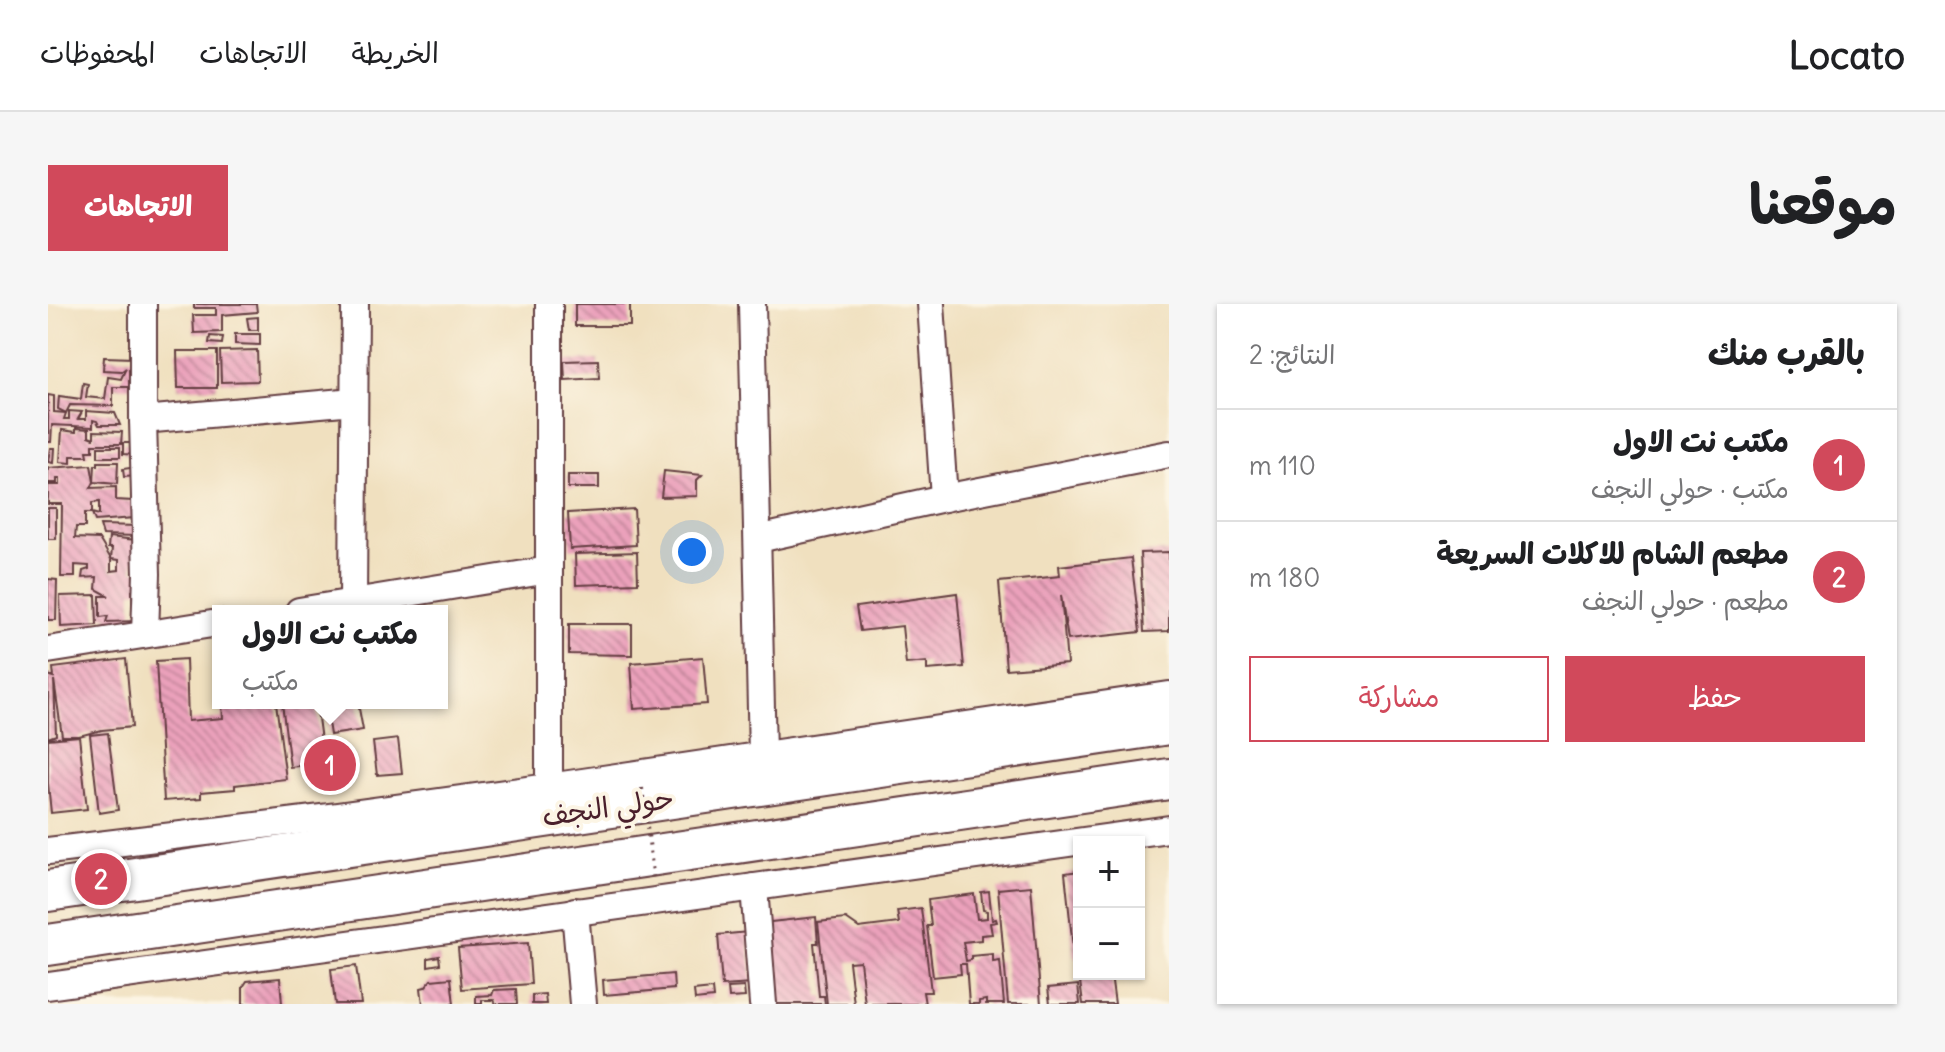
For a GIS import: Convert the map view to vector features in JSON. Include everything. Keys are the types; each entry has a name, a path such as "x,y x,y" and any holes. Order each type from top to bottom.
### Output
{"main road":[{"name":"حولي النجف","path":"48,891 220,867 342,831 905,748 1169,724"},
{"name":"حولي النجف","path":"48,945 1169,779"},
{"path":"220,867 209,883 208,894 209,904 221,920"},
{"path":"112,882 125,901 127,923 122,934"}],"street":[{"path":"143,304 145,634"},
{"path":"353,603 355,304"},
{"path":"549,304 549,801 762,755 905,748 1169,695"},
{"path":"752,304 762,755"},
{"path":"931,304 944,498"},
{"path":"143,420 354,401"},
{"path":"758,539 944,498 1169,454"},
{"path":"340,605 549,570"},
{"path":"48,650 212,624"},
{"path":"48,986 1169,829"},
{"path":"48,851 342,831"},
{"path":"754,887 763,1004"},
{"path":"575,911 583,1004"}],"path":[{"path":"642,788 654,881"}],"building":[{"path":"194,304 256,304 257,312 222,315 222,332 194,333 193,315 216,315 216,308 194,308"},
{"path":"575,304 630,304 630,326 575,326"},
{"path":"258,317 258,330 249,330 247,318"},
{"path":"235,334 260,334 260,345 235,344"},
{"path":"210,336 223,337 222,344 209,343"},
{"path":"257,350 258,381 221,382 220,351"},
{"path":"177,351 217,351 217,388 178,388"},
{"path":"104,357 133,358 132,387 113,387 113,406 70,405 66,413 58,409 59,396 81,399 83,383 88,384 86,397 105,399 108,377 121,379 126,368 122,371 103,370"},
{"path":"598,360 599,378 565,380 564,361"},
{"path":"48,395 54,396 54,412 66,413 64,419 69,419 69,411 82,412 78,419 86,419 86,411 115,413 120,425 99,425 93,420 93,427 52,425 51,442 48,442"},
{"path":"76,428 89,429 89,436 94,438 94,431 122,432 121,444 93,444 93,451 87,451 88,456 71,456 71,463 60,462 62,430 76,432"},
{"path":"123,443 138,443 138,455 123,454"},
{"path":"98,447 120,447 120,457 98,457"},
{"path":"50,448 54,448 53,463 48,462"},
{"path":"98,462 118,462 117,484 94,482"},
{"path":"91,465 94,482 91,488 116,487 116,500 133,501 134,518 95,521 92,513 85,513 85,527 76,527 75,538 99,539 111,559 109,537 136,540 133,571 140,570 141,590 132,591 132,616 137,612 138,621 106,622 108,616 100,617 100,596 109,596 96,589 97,577 82,578 83,571 89,566 75,565 75,577 61,577 62,504 48,504 48,485 60,485 60,479 57,483 48,483 48,468","holes":["99,502 99,515 92,513 92,503","111,559 119,560 119,570 111,571"]},
{"path":"137,467 138,476 124,477 123,469"},
{"path":"664,471 702,475 697,480 697,496 661,497"},
{"path":"568,475 599,475 599,488 568,488"},
{"path":"48,508 56,508 56,539 48,539"},
{"path":"634,509 636,545 570,549 568,513"},
{"path":"100,525 137,526 137,536 103,535"},
{"path":"637,552 638,583 576,585 575,554"},
{"path":"1169,552 1169,631 1144,632 1140,553"},
{"path":"1131,558 1140,632 1068,640 1061,595 1067,664 1006,669 999,582 1060,576 1059,566"},
{"path":"48,579 57,580 56,620 48,620"},
{"path":"957,593 964,667 927,670 927,662 906,664 902,626 860,631 856,607"},
{"path":"96,595 97,625 61,627 60,596"},
{"path":"569,624 632,624 632,655 569,654"},
{"path":"703,657 707,704 634,709 631,663"},
{"path":"126,659 132,727 62,736 54,680 56,735 48,738 48,675 54,677 53,668"},
{"path":"186,659 188,721 223,718 222,709 277,709 286,779 201,792 201,798 164,801 156,661"},
{"path":"283,709 317,709 324,763 290,767"},
{"path":"326,709 359,709 363,730 330,735"},
{"path":"108,733 118,810 99,813 90,735"},
{"path":"79,736 87,809 51,813 48,739"},
{"path":"398,739 402,773 377,775 373,742"},
{"path":"1073,872 1073,948 1065,873"},
{"path":"1031,886 1041,1004 1008,1004 998,889"},
{"path":"989,891 992,920 996,919 997,922 990,923 992,934 981,935 981,940 963,942 966,961 971,960 971,956 993,954 993,962 1000,961 1004,1004 986,1004 986,1000 969,1004 966,964 960,964 961,974 933,977 927,926 931,926 928,900 974,894 977,919 987,918 981,892"},
{"path":"921,908 931,992 923,992 925,1004 865,1004 860,961 849,962 854,1004 827,1004 818,922 846,919 859,928 899,923 897,911"},
{"path":"816,917 818,943 814,943 819,996 824,996 825,1004 769,1004 762,923"},
{"path":"748,932 752,984 722,986 718,935"},
{"path":"528,943 531,984 462,989 458,948"},
{"path":"439,956 440,964 428,966 428,958"},
{"path":"356,966 361,1004 335,1004 331,969"},
{"path":"673,974 674,989 604,995 603,980"},
{"path":"280,978 282,1004 243,1004 243,987 247,981"},
{"path":"451,978 454,1004 423,1004 421,988 431,980"},
{"path":"1080,980 1112,980 1115,1004 1083,1004"},
{"path":"1078,985 1080,1004 1050,1004 1048,988"},
{"path":"744,987 745,997 729,998 728,988"},
{"path":"516,989 517,1004 482,1000 482,1004 476,1004 476,996 492,995 494,990"},
{"path":"712,989 713,998 695,1000 694,991"},
{"path":"545,994 546,1004 532,1004 532,995"}],"place":[{"name":"مكتب نت الاول","path":"330,765"},
{"name":"مطعم الشام للاكلات السريعة","path":"101,879"}]}
